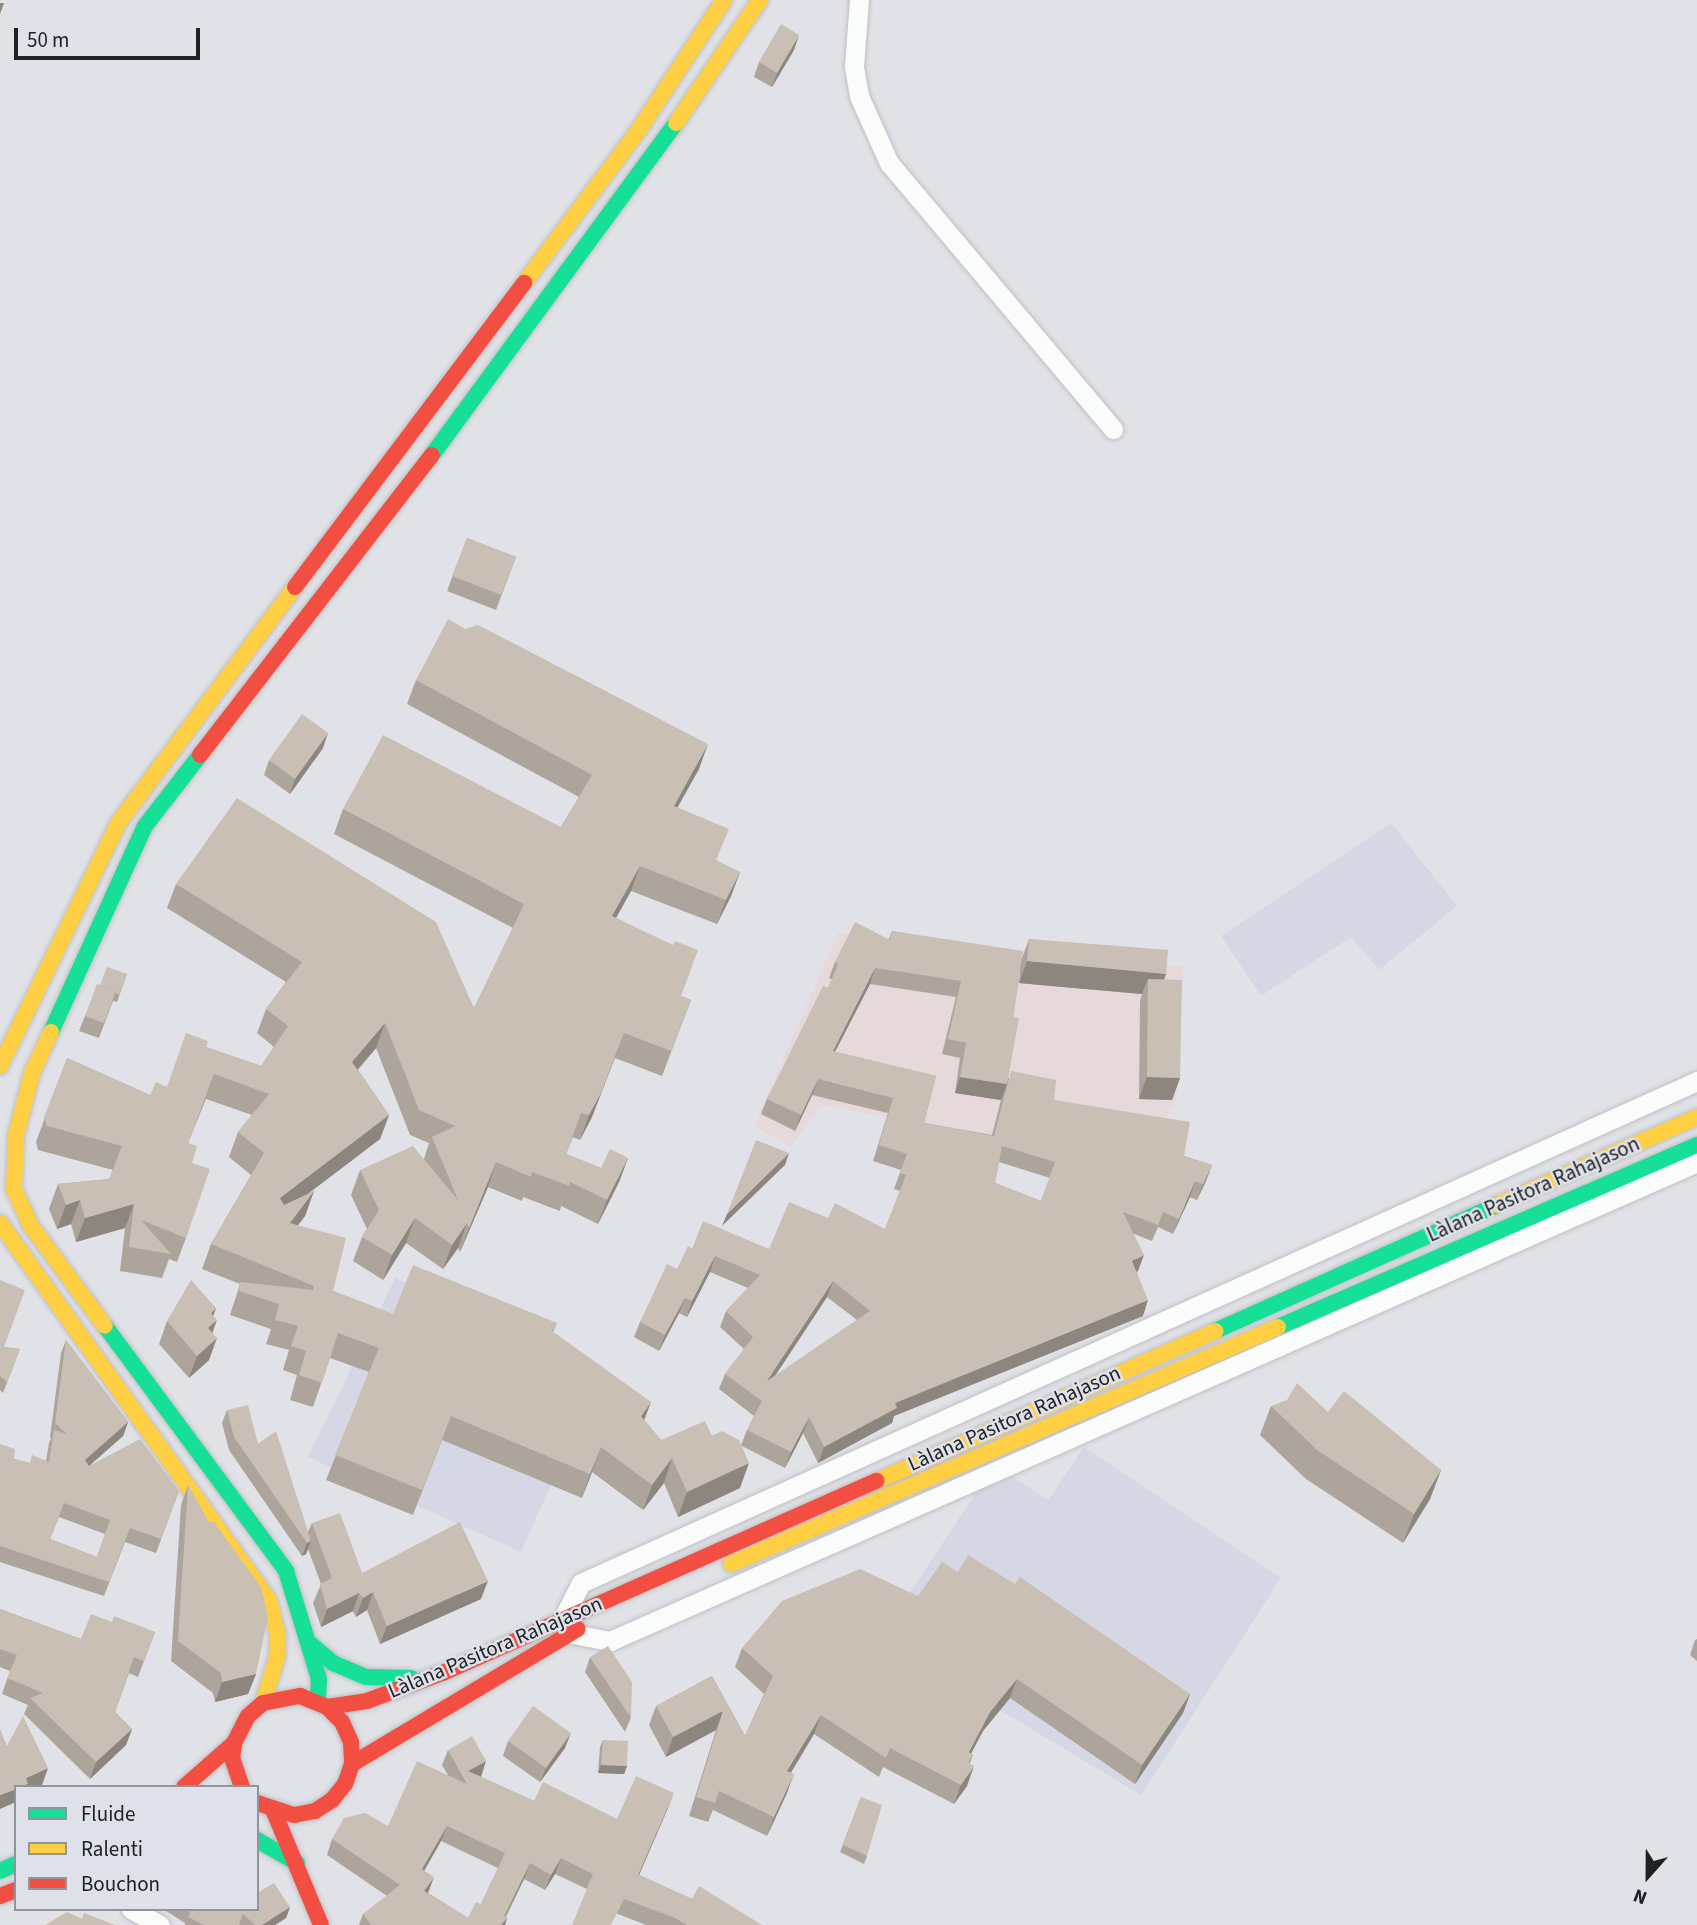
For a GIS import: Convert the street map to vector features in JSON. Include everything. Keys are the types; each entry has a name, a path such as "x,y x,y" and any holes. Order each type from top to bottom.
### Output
{"street":[{"path":"0,1066 119,822 638,131 724,0"},
{"path":"259,1804 274,1812 294,1815 324,1805 345,1784 352,1764 347,1732 322,1704 319,1679 309,1642 286,1571 23,1210 15,1189 16,1135 32,1073 145,826 492,376 707,81 760,0"},
{"path":"859,0 854,67 859,96 889,163 1113,429"},
{"path":"1697,1081 581,1583 566,1626 610,1641 1697,1162"},
{"name":"Làlana Pasitora Rahajason","path":"352,1764 566,1626 1697,1117"},
{"name":"Làlana Pasitora Rahajason","path":"263,1703 300,1696 322,1704 367,1701 566,1626 1697,1145"},
{"path":"0,1223 269,1600 278,1635 278,1657 263,1703 248,1716 234,1743 232,1758 241,1785"},
{"path":"309,1642 333,1663 366,1678 397,1680 445,1672"},
{"path":"186,1785 234,1743"},
{"path":"259,1816 274,1812"},
{"path":"274,1812 297,1863 306,1899 321,1925"},
{"path":"259,1841 297,1863"},
{"path":"135,1911 160,1925"}],"shaded area":[{"path":"1391,823 1457,906 1379,970 1351,937 1261,996 1221,936"},
{"path":"838,933 1183,967 1176,1100 1141,1160 1118,1165 822,1104 791,1147 754,1126"},
{"path":"395,1278 604,1366 521,1552 308,1457"},
{"path":"1084,1447 1281,1578 1141,1795 880,1638 994,1465 1048,1500"}],"building":[{"path":"781,24 799,35 777,73 759,62"},
{"path":"467,538 516,557 501,595 452,576"},
{"path":"448,619 465,629 478,625 708,744 674,806 729,829 716,860 740,872 726,900 640,866 612,916 673,945 675,941 698,950 681,996 691,1000 671,1051 624,1033 601,1093 589,1115 581,1113 566,1154 601,1168 610,1149 628,1158 607,1200 570,1182 569,1186 532,1172 531,1177 496,1162 469,1228 467,1223 452,1245 415,1218 392,1255 362,1237 379,1210 360,1170 413,1146 458,1200 432,1137 455,1126 419,1110 385,1023 352,1062 389,1115 280,1198 284,1205 314,1191 290,1223 346,1238 333,1291 393,1314 413,1265 557,1323 552,1331 651,1402 641,1416 661,1440 705,1421 712,1436 722,1431 739,1440 749,1463 687,1492 672,1458 652,1485 601,1447 590,1474 451,1416 422,1490 335,1455 379,1348 338,1333 322,1383 299,1375 306,1351 291,1346 298,1326 275,1320 279,1304 239,1291 240,1282 313,1290 314,1286 211,1244 264,1153 238,1132 269,1094 214,1074 188,1143 197,1146 192,1163 210,1169 186,1238 141,1220 171,1254 129,1247 134,1204 85,1218 80,1200 66,1205 58,1184 109,1179 122,1146 47,1126 44,1117 67,1058 150,1095 156,1082 167,1087 186,1033 208,1041 206,1047 261,1066 288,1026 266,1009 302,962 176,884 237,798 436,922 474,1008 524,904 343,809 383,735 561,827 592,775 416,680"},
{"path":"302,714 328,733 295,779 269,760"},
{"path":"855,922 890,940 892,931 1023,951 1013,1017 1019,1018 1007,1084 960,1077 966,1043 948,1039 961,981 875,968 833,1051 936,1076 924,1123 994,1136 1011,1071 1056,1080 1054,1100 1190,1122 1184,1156 1212,1165 1203,1184 1195,1181 1179,1219 1163,1212 1158,1225 1123,1212 1144,1255 1132,1261 1148,1300 895,1403 897,1408 824,1447 809,1417 791,1452 747,1430 762,1401 725,1374 753,1337 726,1311 760,1275 715,1256 692,1301 685,1298 665,1335 640,1322 667,1264 677,1269 688,1246 692,1249 703,1221 769,1249 789,1202 828,1218 835,1203 885,1229 906,1175 900,1173 907,1154 879,1145 893,1098 818,1079 801,1115 767,1099 823,986 828,988 838,964 835,962","holes":["1002,1146 1055,1162 1041,1201 995,1183","833,1281 870,1311 767,1381"]},
{"path":"1029,939 1168,950 1166,974 1027,961"},
{"path":"107,967 127,974 119,995 116,991 100,985"},
{"path":"1148,979 1182,980 1180,1078 1147,1077"},
{"path":"97,984 116,991 104,1023 85,1016"},
{"path":"756,1140 789,1153 727,1214"},
{"path":"0,1280 25,1290 4,1347 20,1349 7,1382 0,1376"},
{"path":"191,1280 216,1308 211,1313 217,1320 208,1328 217,1338 197,1356 167,1321"},
{"path":"66,1340 128,1422 85,1460 89,1466 140,1439 179,1491 161,1539 130,1528 109,1582 0,1546 0,1444 15,1449 14,1459 30,1463 32,1455 49,1462 54,1430 67,1434 55,1423","holes":["64,1503 110,1520 97,1557 50,1539"]},
{"path":"1297,1383 1328,1412 1344,1391 1441,1470 1414,1514 1317,1450 1271,1406 1287,1400"},
{"path":"248,1405 258,1444 276,1431 311,1541 307,1543 234,1437 227,1410"},
{"path":"188,1485 209,1522 214,1522 261,1587 268,1617 256,1674 222,1682 221,1673 178,1641"},
{"path":"340,1513 362,1573 460,1522 488,1581 387,1626 373,1592 363,1598 359,1593 327,1609 320,1584 332,1578 312,1523"},
{"path":"968,1555 1015,1584 1020,1577 1190,1694 1142,1765 1017,1679 990,1712 969,1752 973,1755 968,1762 974,1766 961,1785 890,1748 886,1758 821,1715 787,1771 794,1774 774,1817 719,1791 715,1803 696,1797 723,1711 673,1737 656,1706 712,1676 745,1736 773,1676 742,1648 782,1601 860,1569 918,1596 942,1562 958,1572"},
{"path":"0,1609 81,1639 91,1614 112,1622 114,1616 155,1632 144,1661 134,1657 115,1712 132,1729 96,1762 30,1698 43,1693 7,1678 17,1655 0,1649"},
{"path":"608,1646 632,1682 631,1717 590,1657"},
{"path":"533,1706 571,1733 546,1768 508,1741"},
{"path":"23,1716 48,1768 26,1778 28,1784 14,1785 14,1790 0,1795 0,1729 7,1746"},
{"path":"472,1736 486,1761 468,1771 534,1801 543,1782 617,1819 636,1776 674,1793 638,1875 692,1899 699,1886 762,1925 687,1925 624,1899 611,1925 572,1925 593,1874 561,1858 551,1875 530,1863 504,1916 507,1918 501,1925 371,1925 363,1914 400,1885 332,1839 344,1818 365,1813 388,1826 417,1761 467,1784 448,1750","holes":["447,1826 505,1853 481,1904 476,1902 468,1918 424,1891 434,1877 422,1869"]},
{"path":"603,1740 628,1741 627,1766 601,1765"},
{"path":"861,1797 882,1805 867,1856 843,1845"},
{"path":"274,1883 290,1907 262,1925 255,1925 243,1914 239,1925 204,1925 188,1917 190,1913 187,1911 259,1911 259,1892"},
{"path":"67,1912 82,1919 84,1913 115,1925 45,1925"}],"traffic: fast":[{"path":"432,455 676,123"},
{"path":"51,1032 145,826 200,755"},
{"path":"1278,1327 1697,1145"},
{"path":"1215,1331 1497,1205"},
{"path":"105,1326 286,1571 319,1679 318,1701"},
{"path":"308,1642 333,1663 366,1677 411,1678"},
{"path":"259,1841 297,1863"},
{"path":"0,1871 14,1865"}],"traffic: slow":[{"path":"524,283 638,131 724,0"},
{"path":"676,123 760,0"},
{"path":"0,1066 119,822 295,587"},
{"path":"51,1032 32,1073 16,1135 14,1189 31,1226 105,1326"},
{"path":"1497,1205 1697,1117"},
{"path":"0,1223 269,1600 278,1635 277,1657 263,1703"},
{"path":"731,1564 1278,1327"},
{"path":"877,1481 1215,1331"}],"traffic: jam":[{"path":"295,587 524,283"},
{"path":"200,755 432,455"},
{"path":"327,1707 367,1701 445,1672 877,1481"},
{"path":"352,1764 578,1629"},
{"path":"241,1785 232,1758 234,1743 248,1716 263,1703 300,1696 327,1707 342,1722 351,1742 352,1764 345,1784 332,1800 315,1811 294,1815 259,1804"},
{"path":"186,1785 234,1743"},
{"path":"274,1812 321,1925"},
{"path":"0,1896 14,1891"}]}
